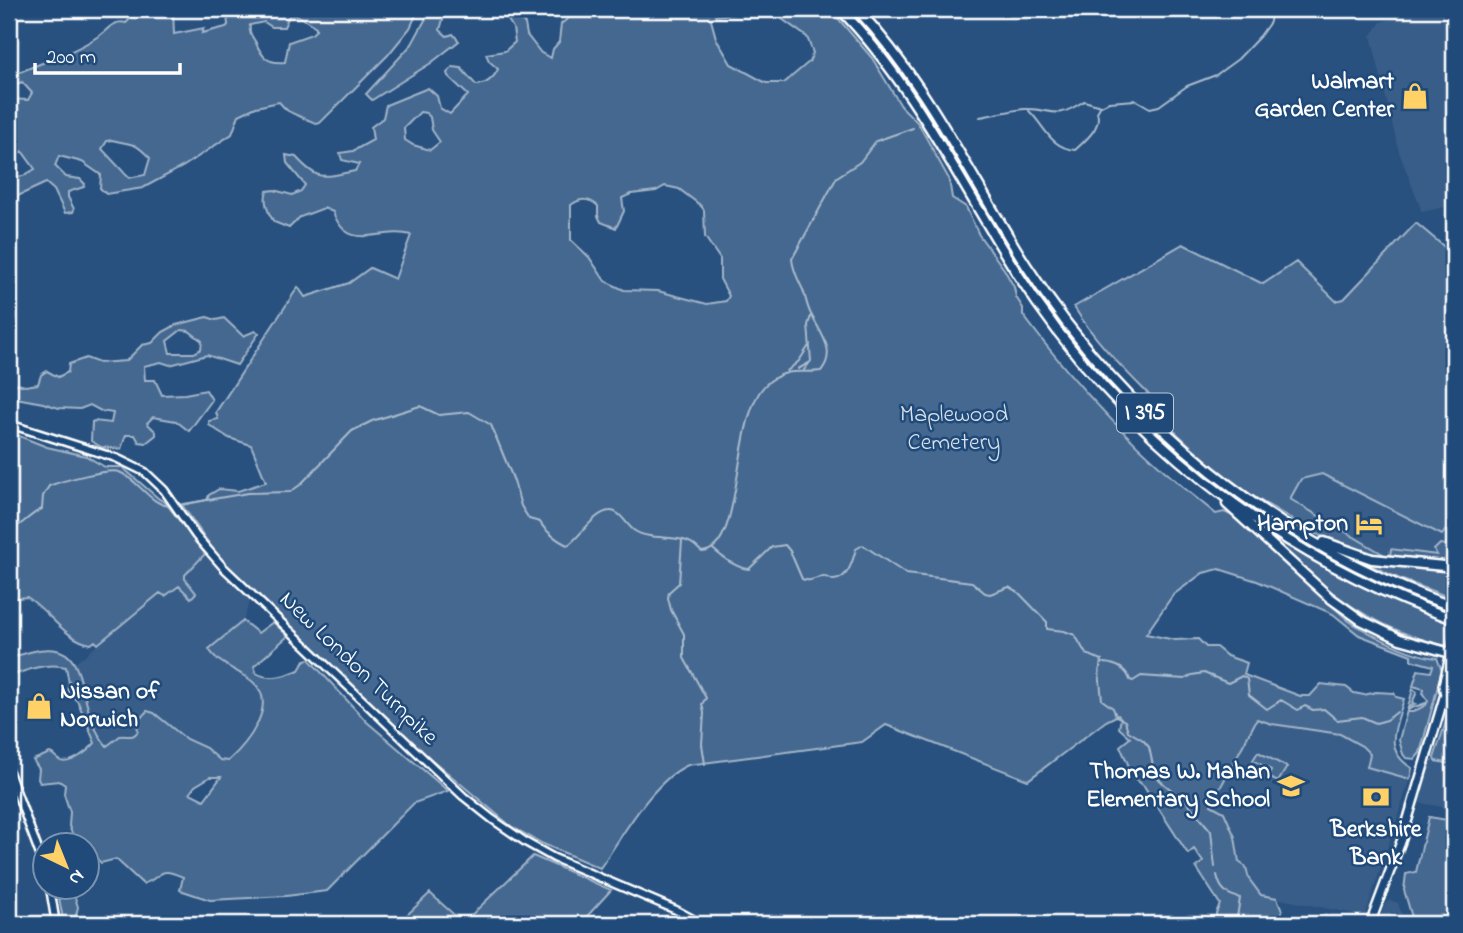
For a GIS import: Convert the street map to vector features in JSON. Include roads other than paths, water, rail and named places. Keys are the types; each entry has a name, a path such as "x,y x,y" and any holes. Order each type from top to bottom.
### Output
{"highway":[{"name":"I 395","path":"840,9 878,52 915,102 1017,272 1068,344 1138,422 1214,489 1264,524 1325,561 1387,592 1451,618"},
{"name":"I 395","path":"857,9 884,39 920,87 1026,264 1057,310 1094,357 1140,407 1194,457 1251,501 1303,535 1376,574 1452,606"},
{"path":"1214,489 1229,506 1329,597 1356,617 1396,638 1453,654"},
{"path":"1303,535 1369,558 1454,567"}],"main road":[{"name":"New London Turnpike","path":"9,424 116,457 155,480 173,501 196,536 223,567 463,796 527,843 554,858 676,910 702,924"},
{"path":"1370,924 1400,847 1445,694 1443,685 1453,654 1454,641"},
{"path":"1445,694 1451,690 1454,681"},
{"path":"9,772 32,834"},
{"path":"52,902 55,924"}],"waterway":[{"path":"980,117 1025,109 1066,111 1084,101 1101,106 1109,102 1136,100 1150,108 1159,106 1187,86 1216,75 1238,59 1270,22 1271,9"},
{"path":"1029,111 1054,141 1075,150 1095,128 1100,107"},
{"path":"178,505 248,493 290,492 352,431 372,421 420,406 439,415 469,412 491,425 514,481 521,506 529,519 540,522 556,539 568,545 599,515 610,511 617,513 632,529 641,534 688,542 702,552 716,545 726,528 748,419 757,396 770,381 783,374 821,371 828,357 826,343 809,310 792,259 837,177 860,162 876,141 913,128"},
{"path":"804,370 811,361 808,325 811,316"},
{"path":"787,371 799,361 810,344"},
{"path":"798,369 809,363"},
{"path":"9,531 42,509 43,496 49,486 106,472 119,472 133,480 151,498 173,506"},
{"path":"682,541 679,583 669,592 668,598 671,610 684,634 684,658 706,698 702,704 705,764"},
{"path":"713,549 735,565 749,569 772,547 785,545 802,579 824,577 834,580 847,572 856,549 863,545 906,574 972,582 990,594 1009,587 1019,593 1047,622 1047,629 1075,635 1086,654 1102,660 1099,671 1102,700 1113,708 1116,716 1125,721 1128,731 1149,747 1155,775 1187,802 1211,831 1215,867"},
{"path":"1104,663 1120,667 1133,681 1141,676 1185,679 1204,673 1228,683 1242,676 1247,679 1249,695 1267,709 1281,700 1298,710 1305,706 1313,710 1324,709 1337,720 1362,717 1376,723 1387,720 1397,712"},
{"path":"1409,709 1426,703"},
{"path":"1217,875 1224,891 1240,898 1236,924"}],"place":[{"name":"Walmart Garden Center","path":"1415,96"},
{"name":"Hampton","path":"1369,524"},
{"name":"Nissan of Norwich","path":"39,706"},
{"name":"Thomas W. Mahan Elementary School","path":"1291,786"},
{"name":"Berkshire Bank","path":"1376,797"}],"park label":[{"name":"Maplewood Cemetery","path":"954,429"}]}
